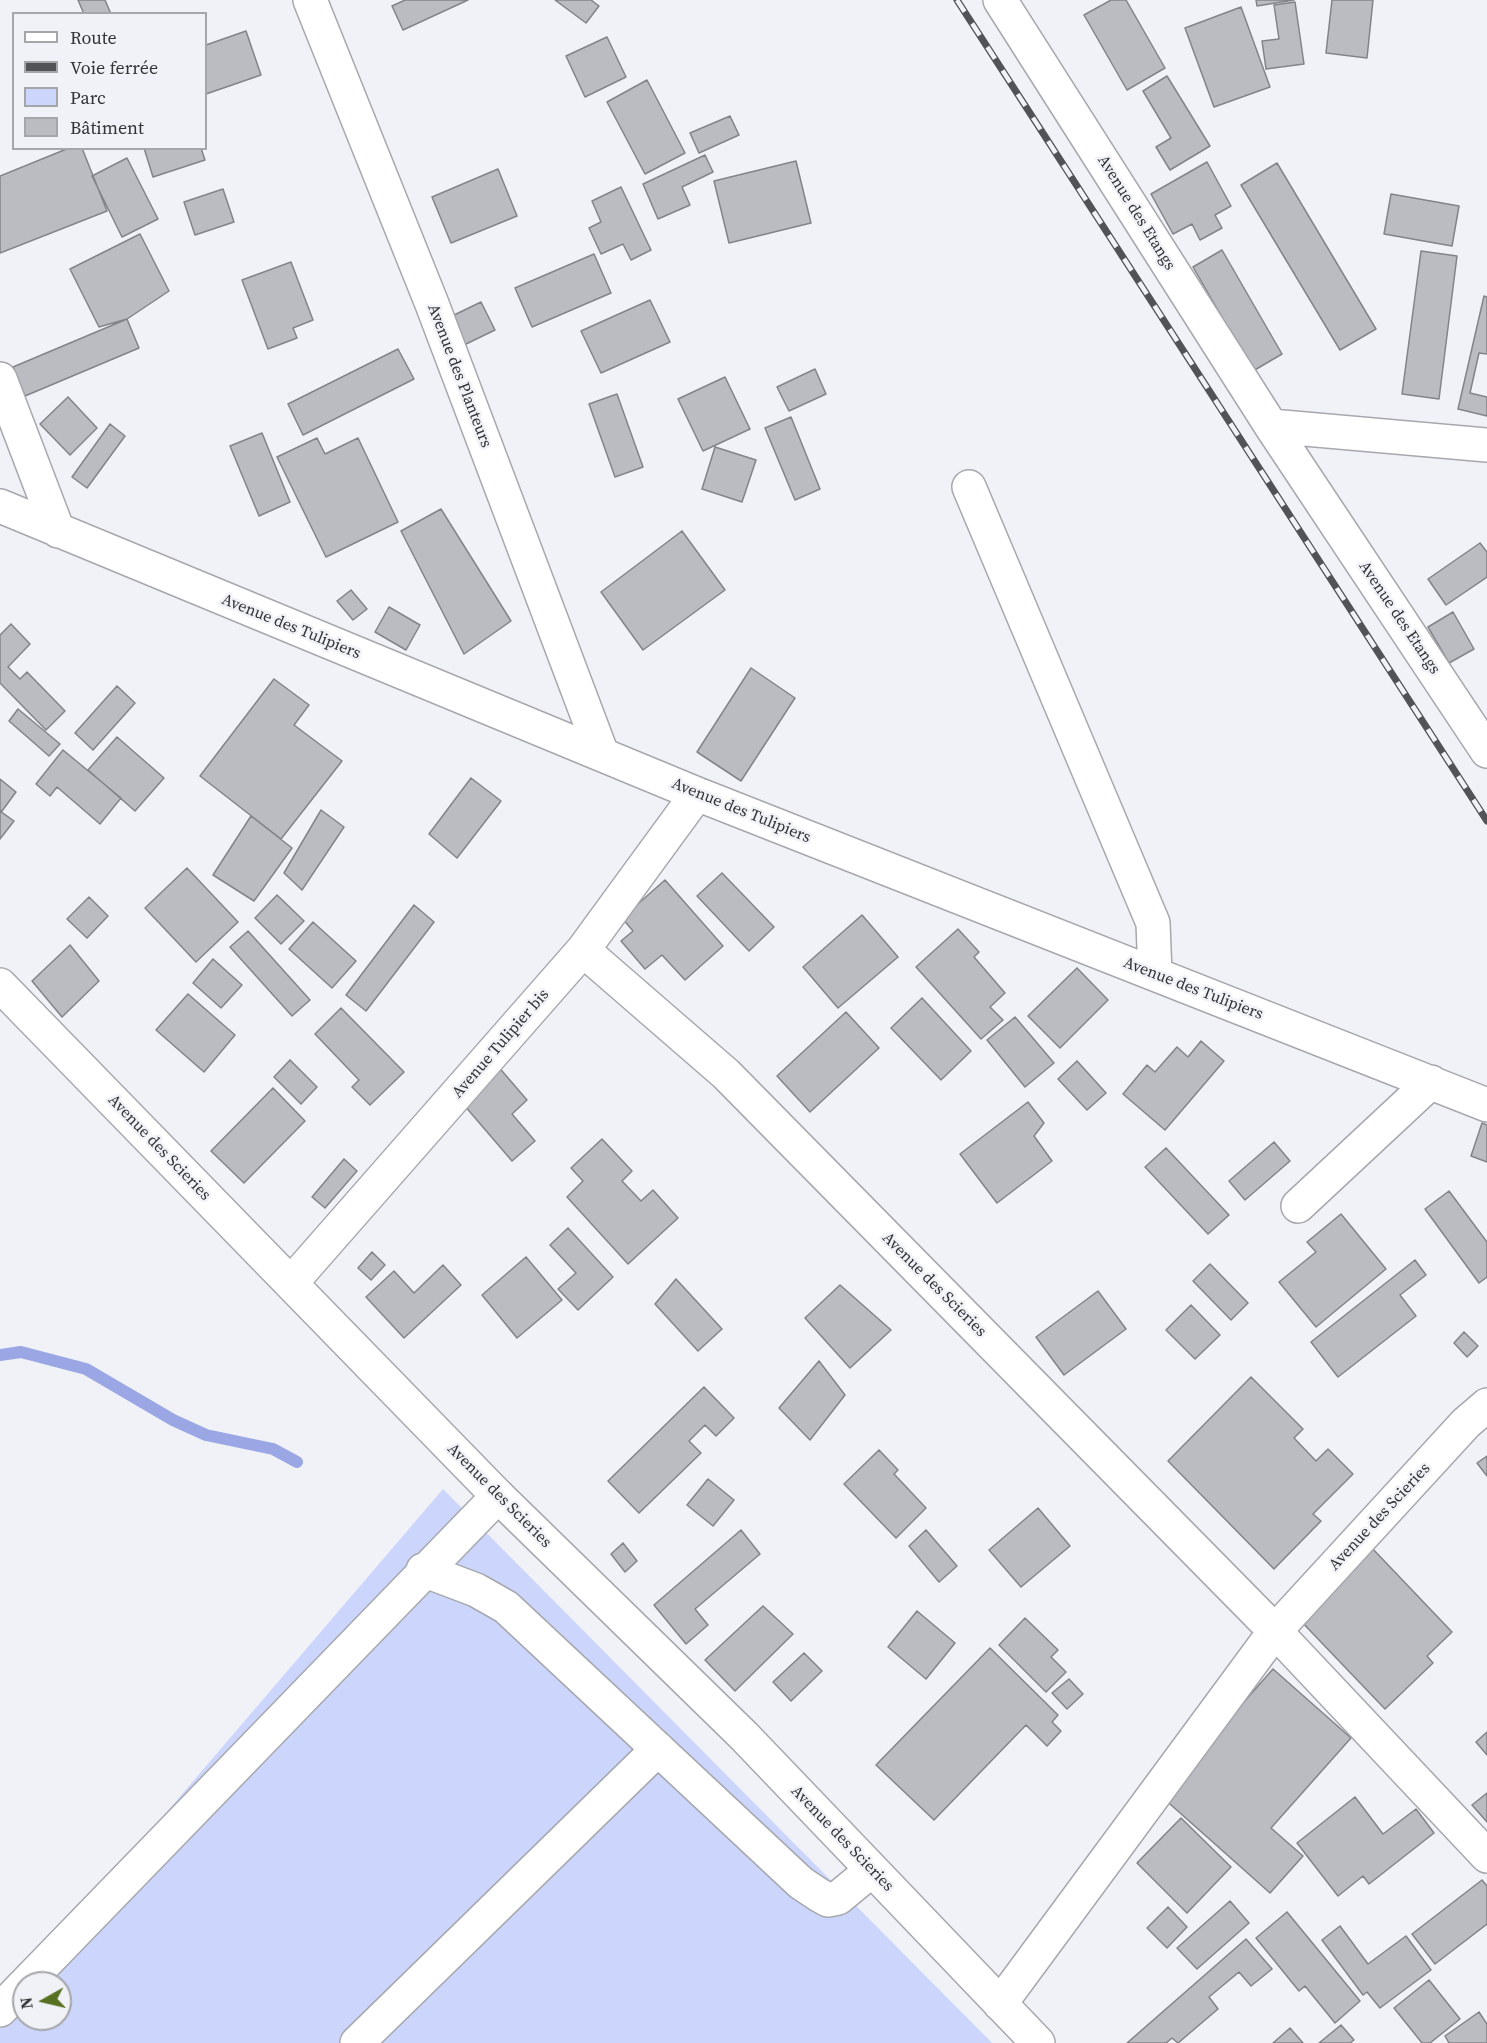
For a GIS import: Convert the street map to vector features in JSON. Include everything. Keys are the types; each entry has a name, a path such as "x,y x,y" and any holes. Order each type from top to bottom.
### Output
{"street":[{"name":"Avenue des Planteurs","path":"310,0 432,304 602,754"},
{"name":"Avenue des Etangs","path":"1000,0 1271,426 1487,750"},
{"path":"0,379 58,531"},
{"path":"1271,426 1487,445"},
{"path":"969,487 1153,923 1155,974"},
{"name":"Avenue des Tulipiers","path":"0,506 697,794 1487,1105"},
{"name":"Avenue Tulipier bis","path":"291,1283 583,950 697,794"},
{"name":"Avenue des Scieries","path":"583,950 726,1074 1275,1631 1487,1856"},
{"name":"Avenue des Scieries","path":"0,985 498,1496 744,1736 1038,2043"},
{"path":"1298,1206 1431,1082"},
{"name":"Avenue des Scieries","path":"1000,2004 1275,1631 1466,1423 1487,1405"},
{"path":"37,1971 423,1570 498,1496"},
{"path":"423,1570 476,1590 506,1607 801,1883 828,1900 838,1898 872,1870"},
{"path":"357,2043 658,1749"},
{"path":"0,2010 12,1998"}],"green space":[{"path":"443,1489 992,2043 0,2043 0,2007 12,1993 12,2031 72,2031 72,1971 31,1971"}],"building":[{"path":"78,0 105,0 110,12 83,12"},
{"path":"405,0 468,0 403,30 392,6"},
{"path":"555,0 591,0 599,6 586,23"},
{"path":"1111,0 1126,0 1165,68 1127,90 1084,15"},
{"path":"1256,0 1294,0 1257,6"},
{"path":"1332,0 1373,0 1367,58 1326,53"},
{"path":"1295,2 1304,64 1266,69 1262,41 1279,39 1274,5"},
{"path":"1241,7 1270,87 1214,107 1185,28"},
{"path":"246,31 261,75 207,94 207,45"},
{"path":"607,37 626,77 585,97 566,56"},
{"path":"1167,76 1210,146 1170,170 1156,147 1171,138 1143,91"},
{"path":"647,80 685,153 645,174 607,102"},
{"path":"730,116 739,135 699,153 690,133"},
{"path":"64,150 83,150 107,211 0,253 0,176"},
{"path":"145,150 202,150 205,160 153,177"},
{"path":"705,155 713,172 682,187 690,205 658,219 643,184"},
{"path":"127,158 158,219 122,237 92,176"},
{"path":"796,161 811,223 729,243 714,181"},
{"path":"1207,162 1231,206 1215,215 1222,228 1200,240 1192,224 1173,234 1151,194"},
{"path":"1277,163 1376,329 1340,350 1241,185"},
{"path":"498,169 517,216 451,243 432,197"},
{"path":"621,187 651,250 631,260 623,244 601,254 589,228 601,222 592,201"},
{"path":"223,189 234,222 195,235 184,202"},
{"path":"1391,194 1459,206 1452,246 1384,234"},
{"path":"140,234 169,291 127,319 99,327 70,269"},
{"path":"1222,250 1282,354 1253,371 1193,267"},
{"path":"1421,251 1457,256 1439,399 1402,394"},
{"path":"594,254 611,293 532,327 515,288"},
{"path":"291,262 313,320 293,328 297,338 268,349 242,280"},
{"path":"1484,296 1487,297 1487,354 1479,353 1470,393 1487,397 1487,416 1458,409"},
{"path":"650,300 670,342 601,373 581,331"},
{"path":"481,302 495,330 464,345 450,317"},
{"path":"127,319 139,348 25,396 13,367"},
{"path":"398,349 414,379 303,435 288,404"},
{"path":"815,369 826,394 789,411 777,387"},
{"path":"725,377 750,429 703,451 678,399"},
{"path":"617,394 643,467 615,477 589,404"},
{"path":"68,397 97,428 70,455 40,424"},
{"path":"791,417 820,489 795,500 765,428"},
{"path":"110,424 125,436 87,488 72,477"},
{"path":"262,433 290,502 259,516 230,446"},
{"path":"317,438 325,454 358,438 398,522 326,557 277,457"},
{"path":"715,447 756,460 742,502 702,489"},
{"path":"441,509 511,621 464,654 401,531"},
{"path":"682,531 725,590 643,650 601,592"},
{"path":"1480,543 1487,552 1487,577 1446,605 1428,579"},
{"path":"351,590 367,609 353,620 337,601"},
{"path":"389,607 420,625 406,650 375,632"},
{"path":"1453,612 1474,649 1449,663 1428,627"},
{"path":"11,624 30,644 8,667 20,679 27,672 65,711 46,730 0,683 0,635"},
{"path":"751,668 795,698 741,781 697,752"},
{"path":"274,679 309,705 294,725 342,761 281,839 200,776"},
{"path":"117,686 135,703 93,750 75,733"},
{"path":"18,709 60,744 49,756 9,721"},
{"path":"117,737 164,778 135,811 88,770"},
{"path":"63,750 121,798 100,824 57,787 50,796 36,784"},
{"path":"471,778 501,801 457,858 429,834"},
{"path":"0,779 16,792 2,811 0,810"},
{"path":"321,810 344,827 302,890 284,873"},
{"path":"0,811 14,821 0,839"},
{"path":"251,816 292,848 254,901 213,875"},
{"path":"187,868 238,922 196,962 145,908"},
{"path":"722,873 774,927 749,951 697,896"},
{"path":"665,880 723,946 685,980 662,955 645,969 621,941 633,931 622,918"},
{"path":"277,895 304,921 281,944 255,918"},
{"path":"89,897 108,916 87,938 67,919"},
{"path":"414,905 434,922 366,1011 346,995"},
{"path":"862,915 898,957 838,1008 803,967"},
{"path":"313,922 356,961 332,988 289,949"},
{"path":"958,929 979,952 974,957 1005,993 990,1007 1003,1020 981,1039 916,967"},
{"path":"248,931 310,1000 292,1016 230,947"},
{"path":"70,945 99,981 62,1017 32,981"},
{"path":"213,959 242,985 221,1008 193,983"},
{"path":"1077,968 1108,1000 1060,1048 1028,1016"},
{"path":"188,994 235,1035 204,1072 156,1030"},
{"path":"922,998 971,1051 941,1080 891,1028"},
{"path":"341,1008 404,1072 370,1105 352,1087 359,1080 315,1034"},
{"path":"846,1012 879,1048 810,1112 777,1076"},
{"path":"1015,1017 1054,1063 1025,1087 987,1040"},
{"path":"1201,1041 1224,1061 1165,1130 1123,1094 1147,1065 1155,1072 1177,1047 1188,1057"},
{"path":"290,1060 317,1087 301,1104 274,1077"},
{"path":"1077,1061 1106,1093 1087,1110 1058,1079"},
{"path":"496,1064 527,1100 512,1114 535,1141 512,1161 458,1098"},
{"path":"273,1088 305,1121 244,1183 211,1151"},
{"path":"1028,1102 1044,1123 1034,1136 1052,1161 997,1203 960,1154"},
{"path":"1482,1123 1487,1125 1487,1162 1471,1156"},
{"path":"602,1139 632,1171 622,1181 641,1201 653,1190 678,1218 628,1264 567,1197 583,1181 571,1168"},
{"path":"1274,1142 1290,1161 1245,1200 1229,1181"},
{"path":"1166,1148 1229,1215 1208,1234 1145,1167"},
{"path":"344,1159 357,1171 325,1208 312,1197"},
{"path":"1449,1191 1487,1242 1487,1277 1479,1283 1425,1209"},
{"path":"1341,1214 1386,1269 1316,1327 1279,1282 1316,1252 1307,1242"},
{"path":"568,1228 613,1277 578,1310 558,1289 576,1273 550,1245"},
{"path":"372,1252 385,1265 371,1280 358,1268"},
{"path":"526,1257 562,1300 517,1338 482,1295"},
{"path":"1415,1260 1426,1275 1400,1295 1416,1316 1338,1377 1311,1342"},
{"path":"1210,1264 1248,1303 1231,1320 1193,1281"},
{"path":"443,1265 461,1285 404,1338 366,1297 394,1271 414,1293"},
{"path":"676,1279 722,1329 698,1351 655,1304"},
{"path":"840,1285 891,1330 850,1368 805,1318"},
{"path":"1098,1291 1126,1329 1064,1375 1036,1337"},
{"path":"1191,1305 1220,1335 1195,1359 1166,1330"},
{"path":"1464,1332 1478,1346 1467,1357 1454,1343"},
{"path":"819,1361 845,1395 810,1440 779,1408"},
{"path":"1251,1377 1303,1429 1294,1438 1316,1461 1328,1449 1353,1474 1313,1514 1321,1521 1274,1569 1168,1461"},
{"path":"704,1387 734,1418 716,1436 705,1425 689,1441 701,1453 639,1513 608,1481"},
{"path":"879,1450 898,1470 894,1474 926,1508 896,1538 844,1484"},
{"path":"1487,1456 1487,1476 1477,1463"},
{"path":"708,1479 734,1500 713,1526 687,1505"},
{"path":"1038,1508 1070,1546 1021,1587 989,1550"},
{"path":"741,1530 760,1554 695,1609 708,1625 686,1644 654,1605"},
{"path":"926,1530 957,1566 939,1582 909,1546"},
{"path":"623,1543 637,1561 625,1572 611,1554"},
{"path":"1370,1546 1452,1632 1427,1656 1433,1663 1385,1709 1297,1617"},
{"path":"763,1606 793,1634 735,1691 705,1660"},
{"path":"917,1611 955,1643 926,1679 888,1647"},
{"path":"1025,1618 1058,1650 1051,1657 1066,1672 1046,1692 999,1645"},
{"path":"990,1648 1058,1715 1052,1722 1061,1731 1047,1746 1026,1725 934,1820 876,1765"},
{"path":"804,1653 822,1671 791,1701 773,1682"},
{"path":"1273,1669 1351,1738 1271,1828 1303,1856 1270,1893 1161,1796"},
{"path":"1069,1679 1083,1694 1067,1709 1052,1693"},
{"path":"1487,1732 1487,1755 1476,1742"},
{"path":"1487,1793 1487,1822 1472,1805"},
{"path":"1355,1797 1383,1834 1416,1809 1434,1833 1369,1884 1363,1876 1338,1896 1297,1843"},
{"path":"1181,1818 1231,1867 1187,1913 1137,1863"},
{"path":"1482,1880 1487,1886 1487,1924 1435,1964 1412,1934"},
{"path":"1230,1901 1249,1923 1197,1969 1177,1948"},
{"path":"1168,1907 1187,1927 1167,1948 1147,1928"},
{"path":"1287,1912 1360,2001 1335,2023 1305,1986 1299,1991 1256,1938"},
{"path":"1340,1926 1368,1964 1406,1936 1431,1970 1380,2008 1367,1992 1363,1995 1322,1940"},
{"path":"1246,1939 1272,1969 1251,1986 1239,1972 1209,1997 1218,2009 1178,2043 1172,2038 1166,2043 1127,2043"},
{"path":"1429,1980 1460,2019 1430,2043 1422,2043 1394,2008"},
{"path":"1479,2012 1487,2024 1487,2043 1449,2043 1445,2036"},
{"path":"1341,2025 1354,2040 1350,2043 1319,2043"},
{"path":"1290,2028 1303,2043 1273,2043"}],"waterway":[{"path":"0,1355 21,1352 86,1369 173,1420 206,1435 273,1449 297,1462"}],"railway":[{"path":"957,0 1487,821"}]}
